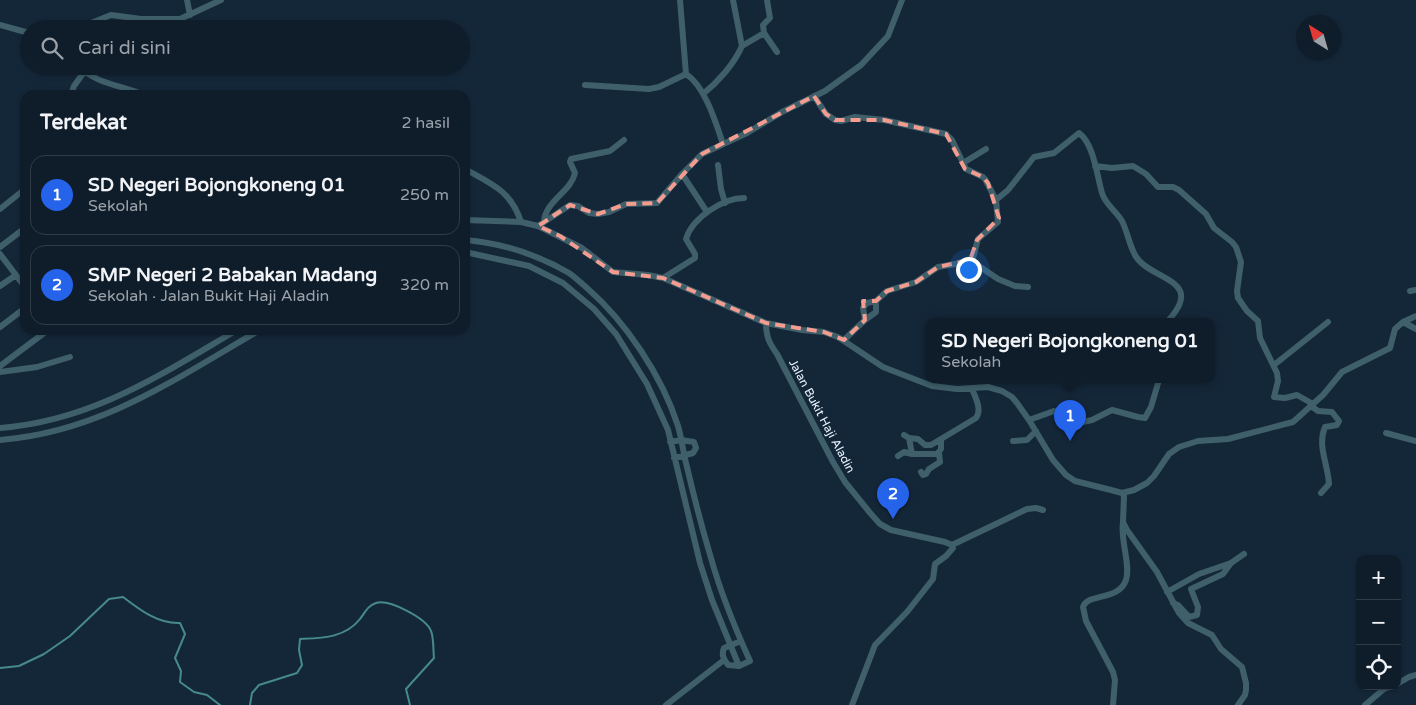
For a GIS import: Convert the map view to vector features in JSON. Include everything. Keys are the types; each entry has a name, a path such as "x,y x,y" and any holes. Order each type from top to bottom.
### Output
{"street":[{"path":"187,0 190,15"},
{"path":"98,20 111,15 141,19 172,20 190,15 221,0"},
{"path":"680,0 686,74 703,94 723,144"},
{"path":"733,0 742,46"},
{"path":"768,0 770,18 763,25 764,34 777,52"},
{"path":"538,226 570,205 598,214 609,212 626,204 658,203 682,174 702,154 829,89 854,70 885,40 892,28 902,0"},
{"path":"0,24 20,30"},
{"path":"703,94 713,86 728,68 742,46 764,34"},
{"path":"585,85 649,89 659,87 686,74"},
{"path":"73,90 82,75"},
{"path":"90,75 101,81 132,90"},
{"path":"814,96 826,114 835,120 841,121 855,117 884,120 946,134 952,140 966,169 983,176 996,200 998,222 978,239 974,255 970,260 938,267 916,282 887,291 876,301 870,301 864,305 865,320"},
{"path":"996,200 1008,190 1034,157 1054,153 1079,133 1086,140 1102,195 1123,223 1136,258 1144,265 1167,278 1180,292 1180,305 1170,318"},
{"path":"544,222 545,215 551,205 567,189 573,179 575,173 570,162 571,158 610,151 624,140"},
{"path":"963,163 986,149"},
{"path":"718,165 720,189 725,203"},
{"path":"1095,166 1112,168 1133,166 1140,168 1158,187 1176,188 1206,214 1214,228 1236,247 1241,262 1237,291 1238,298 1247,311 1258,321 1260,338 1278,377 1274,393 1275,398 1297,395 1318,411 1332,412 1339,421 1337,425 1325,427 1323,432 1322,446 1329,484 1321,494"},
{"path":"470,172 492,184 510,198 521,222"},
{"path":"682,174 707,212"},
{"path":"0,209 20,193"},
{"path":"663,278 695,258 695,254 687,242 688,232 695,223 707,212 735,199 744,198"},
{"path":"470,220 521,222 538,226 582,248 613,272 663,278 766,323 824,332 844,340 883,367 925,383"},
{"path":"0,247 20,232"},
{"path":"470,241 504,247 533,256 571,274 602,301 624,327 657,378 669,402 678,427 684,456 722,595 750,661 739,666 728,665 724,660 722,652 724,648 741,641"},
{"path":"470,253 528,266 564,284 594,309 616,334 647,384 668,430 700,563 712,600 739,666"},
{"path":"0,254 20,280"},
{"path":"970,260 998,280 1015,286 1028,287"},
{"path":"0,286 16,275"},
{"path":"844,340 877,310 876,301"},
{"path":"0,327 20,312"},
{"path":"925,383 944,388 972,389 988,387 1007,394 1012,397 1029,420 1052,460 1070,478 1085,484 1122,493 1134,490 1147,483 1169,454 1179,446 1198,440 1228,439 1293,422 1312,405 1342,372 1390,348 1394,331 1403,322 1416,316"},
{"path":"1274,365 1328,322"},
{"path":"1403,322 1416,329"},
{"name":"Jalan Bukit Haji Aladin","path":"766,323 768,341 777,354 833,462 855,496 880,524 891,530 952,545 1027,510 1036,508 1043,510"},
{"path":"0,366 41,335"},
{"path":"0,428 74,414 109,401 228,335"},
{"path":"0,440 47,433 77,426 114,412 251,335"},
{"path":"0,372 37,367 70,357"},
{"path":"176,365 183,374"},
{"path":"160,374 166,384"},
{"path":"1029,420 1054,411 1071,422 1084,423 1112,410 1138,418 1145,418 1152,407 1158,383"},
{"path":"912,454 907,437 918,439 922,444 928,446 941,440 978,416 979,409 972,389"},
{"path":"1013,441 1027,440 1036,431"},
{"path":"1386,432 1416,441"},
{"path":"670,442 681,440 694,442 696,448 693,453 674,458"},
{"path":"921,472 923,475 926,474 929,469 940,462 941,440"},
{"path":"898,456 902,452 912,454 939,453"},
{"path":"1113,705 1115,680 1113,672 1086,621 1082,608 1087,601 1114,593 1124,583 1127,573 1122,539 1124,499 1122,493"},
{"path":"1123,522 1132,540 1157,572 1179,613 1188,623 1212,635 1221,649 1240,664 1246,683 1246,690 1238,705"},
{"path":"852,705 875,645 907,612 933,579 935,564 952,551 952,545"},
{"path":"1167,592 1199,574 1231,563 1244,554"},
{"path":"1172,602 1178,604 1189,617 1197,615 1198,607 1191,589 1223,574 1231,563"},
{"path":"666,705 724,660"},
{"path":"1401,681 1416,675"},
{"path":"1365,705 1383,690"}],"highlighted area":[{"path":"814,96 826,114 835,120 884,120 946,134 965,169 983,177 988,183 999,218 977,240 970,260 938,267 916,282 887,291 876,301 863,301 865,320 844,340 824,332 766,323 663,278 613,272 560,236 538,226 570,205 598,214 626,204 657,203 702,154"}],"waterway":[{"path":"0,668 19,666 44,654 70,636 109,599 123,597 157,619 180,623 185,634 175,658 181,671 180,682 194,692 207,695 220,705"},
{"path":"250,705 252,693 259,685 297,673 302,665 299,650 300,639 333,636 347,630 360,619 370,606 376,603 389,604 415,615 431,631 434,658 406,689 410,705"}],"place":[{"name":"SD Negeri Bojongkoneng 01","path":"1070,441"},
{"name":"SMP Negeri 2 Babakan Madang","path":"893,519"}]}
